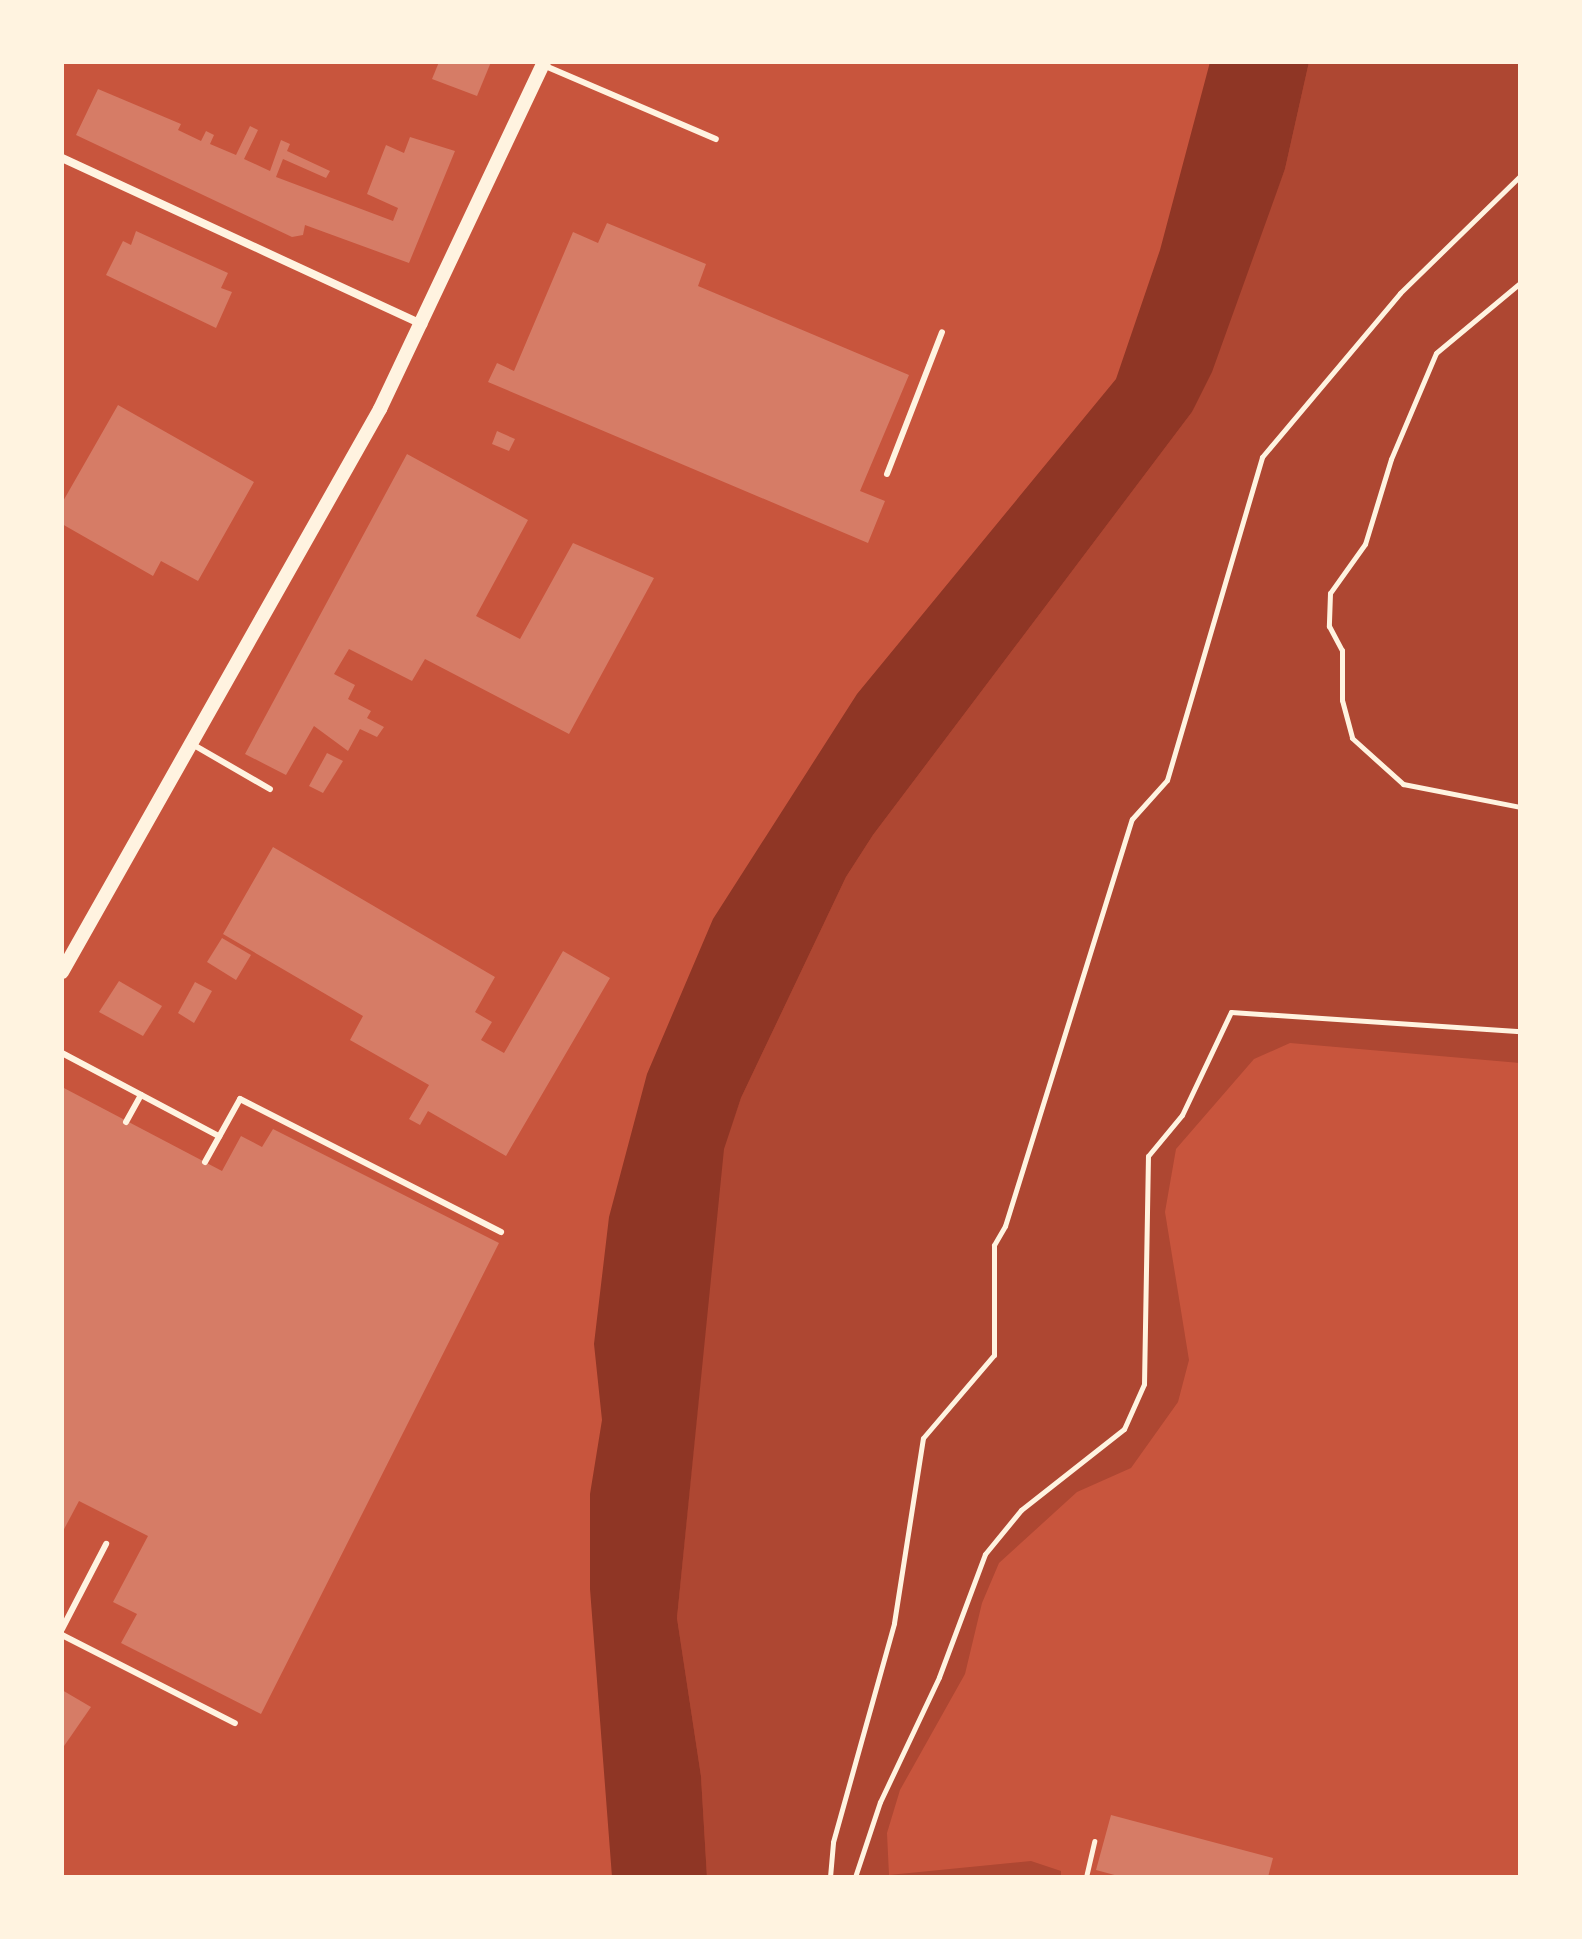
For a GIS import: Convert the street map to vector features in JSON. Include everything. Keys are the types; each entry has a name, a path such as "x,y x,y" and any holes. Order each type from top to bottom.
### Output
{"street":[{"path":"62,972 424,325 544,63"},
{"path":"62,158 424,325"}],"lane":[{"path":"544,63 716,139"},
{"path":"887,474 942,332"},
{"path":"192,744 270,789"},
{"path":"62,1053 219,1136"},
{"path":"126,1122 141,1095"},
{"path":"205,1162 240,1099 501,1232"},
{"path":"62,1629 106,1544"},
{"path":"62,1635 235,1723"}],"path":[{"path":"830,1877 833,1842 894,1623 923,1438 994,1355 994,1245 1005,1226 1132,819 1167,780 1262,457 1400,293 1520,176"},
{"path":"1520,283 1436,353 1391,459 1365,544 1330,593 1329,626 1342,650 1342,700 1352,738 1403,784 1520,807"},
{"path":"855,1877 880,1802 939,1677 985,1554 1021,1510 1124,1429 1144,1384 1148,1156 1182,1115 1231,1012 1520,1031"},
{"path":"1086,1877 1094,1841"}],"shaded area":[{"path":"1210,62 1309,62 1285,169 1212,372 1192,412 873,835 846,877 741,1098 724,1149 677,1618 701,1776 707,1877 612,1877 590,1589 590,1494 602,1420 594,1344 609,1217 647,1074 713,919 857,694 1116,379 1160,250"},
{"path":"1309,62 1520,62 1520,1063 1290,1043 1254,1059 1176,1149 1165,1212 1189,1360 1178,1402 1131,1468 1077,1492 999,1563 982,1603 965,1674 900,1790 887,1833 889,1875 1031,1861 1061,1871 1061,1877 707,1877 701,1776 677,1618 723,1149 741,1098 846,877 873,835 1192,412 1285,169"}],"building":[{"path":"439,62 491,62 477,96 432,79"},
{"path":"98,89 181,124 178,130 201,141 206,131 214,135 210,144 236,155 250,126 258,130 244,159 270,171 281,140 290,144 287,151 330,171 326,178 283,159 276,177 393,221 398,208 367,194 386,145 404,153 410,137 455,151 409,263 305,225 303,235 292,237 76,135"},
{"path":"607,223 706,264 698,286 909,375 860,491 885,501 868,543 488,382 497,363 514,371 573,232 598,243"},
{"path":"136,231 228,273 221,288 232,292 216,328 106,275 123,241 131,245"},
{"path":"118,405 254,482 198,581 161,561 153,576 62,524 62,503"},
{"path":"497,431 515,439 509,451 492,444"},
{"path":"407,454 528,520 476,616 520,639 573,543 654,578 569,734 425,659 412,681 349,649 334,674 355,685 348,699 371,711 367,718 384,727 377,737 360,729 348,751 314,726 286,775 245,754"},
{"path":"327,753 343,761 323,793 309,786"},
{"path":"273,847 495,977 475,1012 492,1022 481,1040 504,1053 563,951 610,978 506,1156 428,1111 420,1125 409,1119 429,1085 350,1040 363,1016 223,934"},
{"path":"222,938 251,955 236,980 207,962"},
{"path":"119,981 162,1006 143,1036 99,1012"},
{"path":"195,982 212,991 194,1023 178,1013"},
{"path":"62,1087 222,1171 241,1136 262,1147 273,1129 499,1243 261,1714 121,1643 137,1614 113,1602 148,1536 79,1501 62,1533"},
{"path":"62,1690 91,1707 62,1749"},
{"path":"1111,1815 1273,1858 1268,1877 1122,1877 1096,1870"}]}
